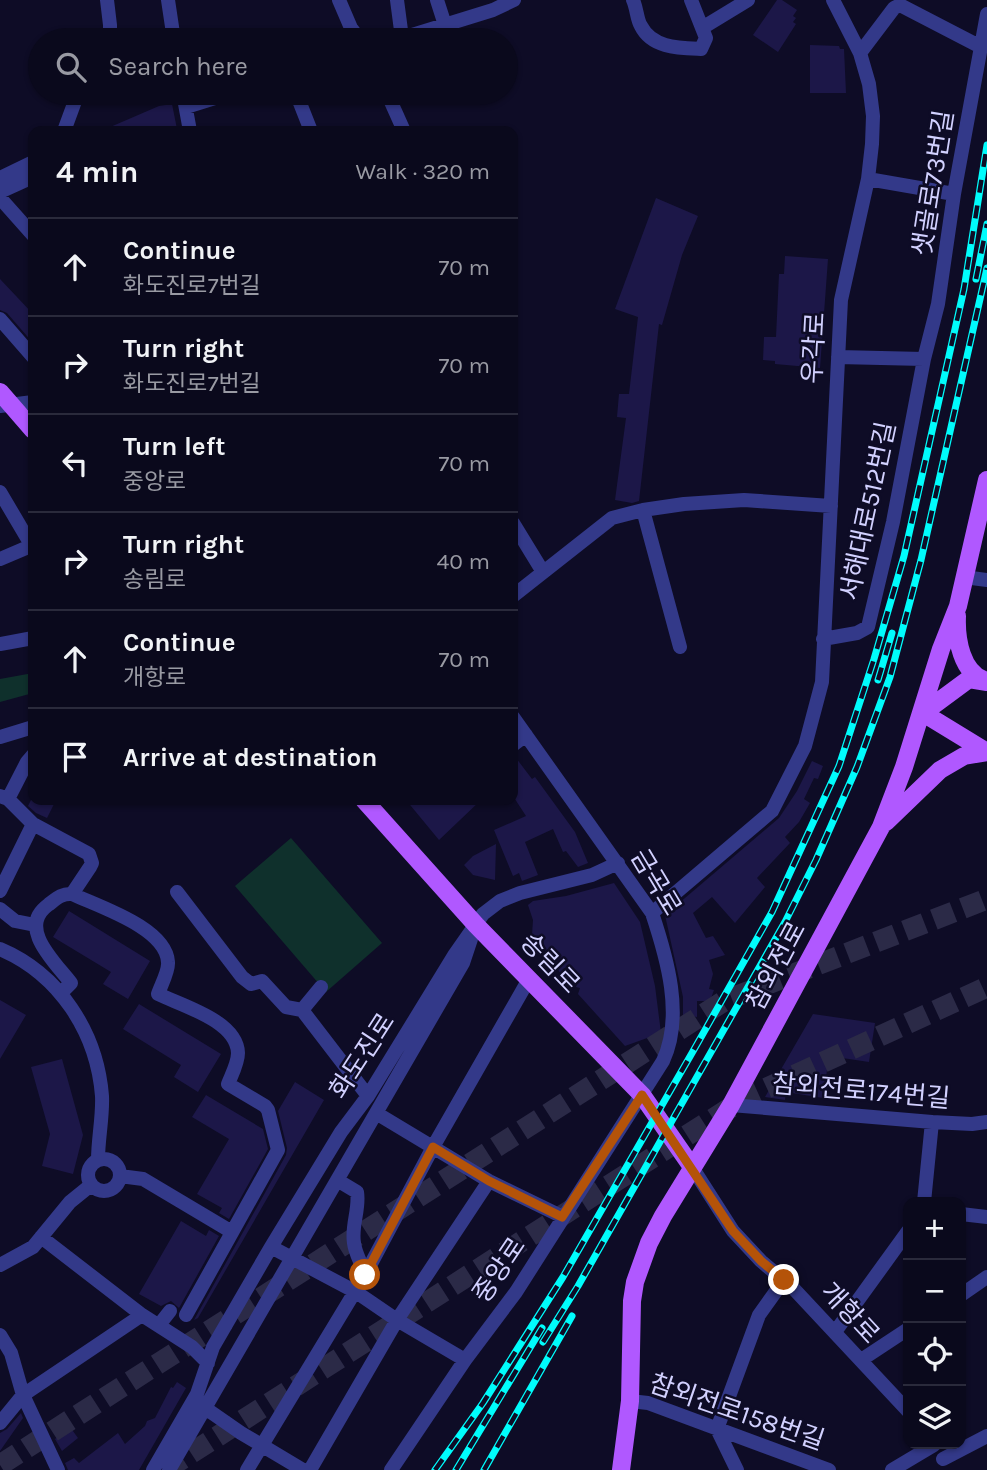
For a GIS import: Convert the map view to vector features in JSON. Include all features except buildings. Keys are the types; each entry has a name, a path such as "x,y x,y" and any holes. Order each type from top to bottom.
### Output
{"main road":[{"path":"3,401 28,424"},
{"name":"참외전로","path":"621,1470 630,1401 632,1301 635,1282 658,1225 731,1105 881,827 923,713 958,606 987,481"},
{"path":"958,606 957,632 967,665 979,679 987,681"},
{"path":"987,681 969,679 923,713 987,752"},
{"path":"881,827 940,770 964,756 987,752"},
{"name":"송림로","path":"368,805 476,925 642,1095 692,1167"}],"street":[{"path":"107,0 110,28"},
{"path":"168,0 172,28"},
{"path":"339,0 351,28"},
{"path":"397,0 398,28"},
{"path":"437,0 445,25"},
{"path":"435,28 514,0"},
{"path":"633,0 639,24 652,41 680,48 701,48 706,38 691,0"},
{"path":"702,27 748,0"},
{"name":"우각로","path":"652,913 772,811 805,746 822,682 841,300 868,179 873,116 869,84 860,53 833,0"},
{"path":"860,53 894,8 900,5 981,47"},
{"name":"샛골로73번길","path":"924,359 938,304 954,194 987,14"},
{"path":"66,126 74,105"},
{"path":"185,105 189,126"},
{"path":"301,105 309,126"},
{"path":"392,105 402,126"},
{"path":"0,178 28,164"},
{"path":"0,192 28,179"},
{"path":"868,179 954,194"},
{"path":"0,198 28,229"},
{"path":"0,319 28,351"},
{"path":"838,357 924,359"},
{"name":"서해대로512번길","path":"823,639 857,633 868,627 893,522 924,359"},
{"path":"3,401 28,402"},
{"path":"0,492 28,539"},
{"path":"518,589 612,519 643,510 744,500 831,506"},
{"path":"643,510 680,647"},
{"path":"518,531 543,572"},
{"path":"0,559 28,549"},
{"path":"964,577 987,580"},
{"path":"0,644 28,639"},
{"name":"금곡로","path":"518,724 652,913 666,967 673,1023 668,1050 642,1095"},
{"path":"0,737 28,729"},
{"path":"518,741 526,735"},
{"path":"28,761 4,798 33,824 86,852 91,859 90,867 72,894"},
{"path":"0,891 33,824"},
{"path":"476,925 483,914 499,901 592,875 618,863"},
{"path":"177,892 242,977 251,984 262,981 286,1007 302,1010 368,1096"},
{"path":"61,993 71,983 40,941 35,925 40,911 59,896 72,894 150,932 163,944 168,964 158,994 223,1025 232,1035 238,1056 228,1084 265,1106 278,1150 186,1315"},
{"path":"0,909 15,921 35,925"},
{"name":"화도진로","path":"153,1470 197,1394 213,1347 271,1247 341,1132 368,1096 455,954 476,925"},
{"name":"화도진로","path":"169,1470 463,963 476,925"},
{"path":"0,949 45,975 61,993 88,1036 99,1069 102,1099 99,1160 89,1171 91,1185 100,1191 106,1191 116,1186 119,1170 113,1162 99,1160"},
{"path":"247,1470 356,1292 433,1147 529,979"},
{"path":"302,1010 321,987"},
{"name":"중앙로","path":"391,1470 465,1360 516,1292 642,1095"},
{"name":"참외전로174번길","path":"731,1105 932,1122 987,1122"},
{"path":"376,1113 489,1181 562,1217"},
{"path":"924,1197 932,1122"},
{"name":"개항로","path":"692,1167 733,1231 835,1332 903,1405"},
{"path":"120,1176 143,1179 232,1232"},
{"path":"337,1180 357,1192 358,1201 353,1219 354,1244 365,1275"},
{"path":"310,1470 397,1320 489,1181"},
{"path":"0,1265 33,1247 70,1202 91,1185"},
{"path":"966,1215 987,1217"},
{"path":"41,1237 142,1315 192,1347 208,1363"},
{"path":"835,1332 903,1238"},
{"path":"271,1247 356,1292 465,1360"},
{"path":"966,1292 987,1278"},
{"name":"개항로","path":"717,1429 759,1315 784,1280"},
{"path":"159,1325 170,1311"},
{"path":"0,1423 23,1395 142,1315"},
{"path":"862,1360 903,1332"},
{"path":"0,1335 11,1353 23,1395 58,1470"},
{"name":"참외전로158번길","path":"630,1401 648,1403 829,1470"},
{"path":"205,1408 240,1433 263,1444 303,1470"},
{"path":"717,1429 737,1470"},
{"path":"937,1449 947,1464 987,1436"},
{"path":"892,1470 927,1449"}],"green space":[{"path":"28,674 28,694 0,702 0,679"},
{"path":"291,838 382,943 326,992 235,886"}],"tunnel":[{"path":"0,1465 724,1001 987,899"},
{"path":"165,1470 747,1097 987,987"}],"railway":[{"path":"435,1470 483,1403 563,1277 692,1053 772,912 839,766 904,556 964,289 987,145"},
{"path":"976,279 987,224"},
{"path":"543,1342 578,1286 785,922 857,767 890,677 921,560 987,268"},
{"path":"878,680 892,633"},
{"path":"484,1470 572,1316"},
{"path":"456,1470 542,1328"}],"route":[{"path":"365,1275 433,1147 489,1181 562,1217 642,1095 733,1231 761,1261 784,1280"}]}
